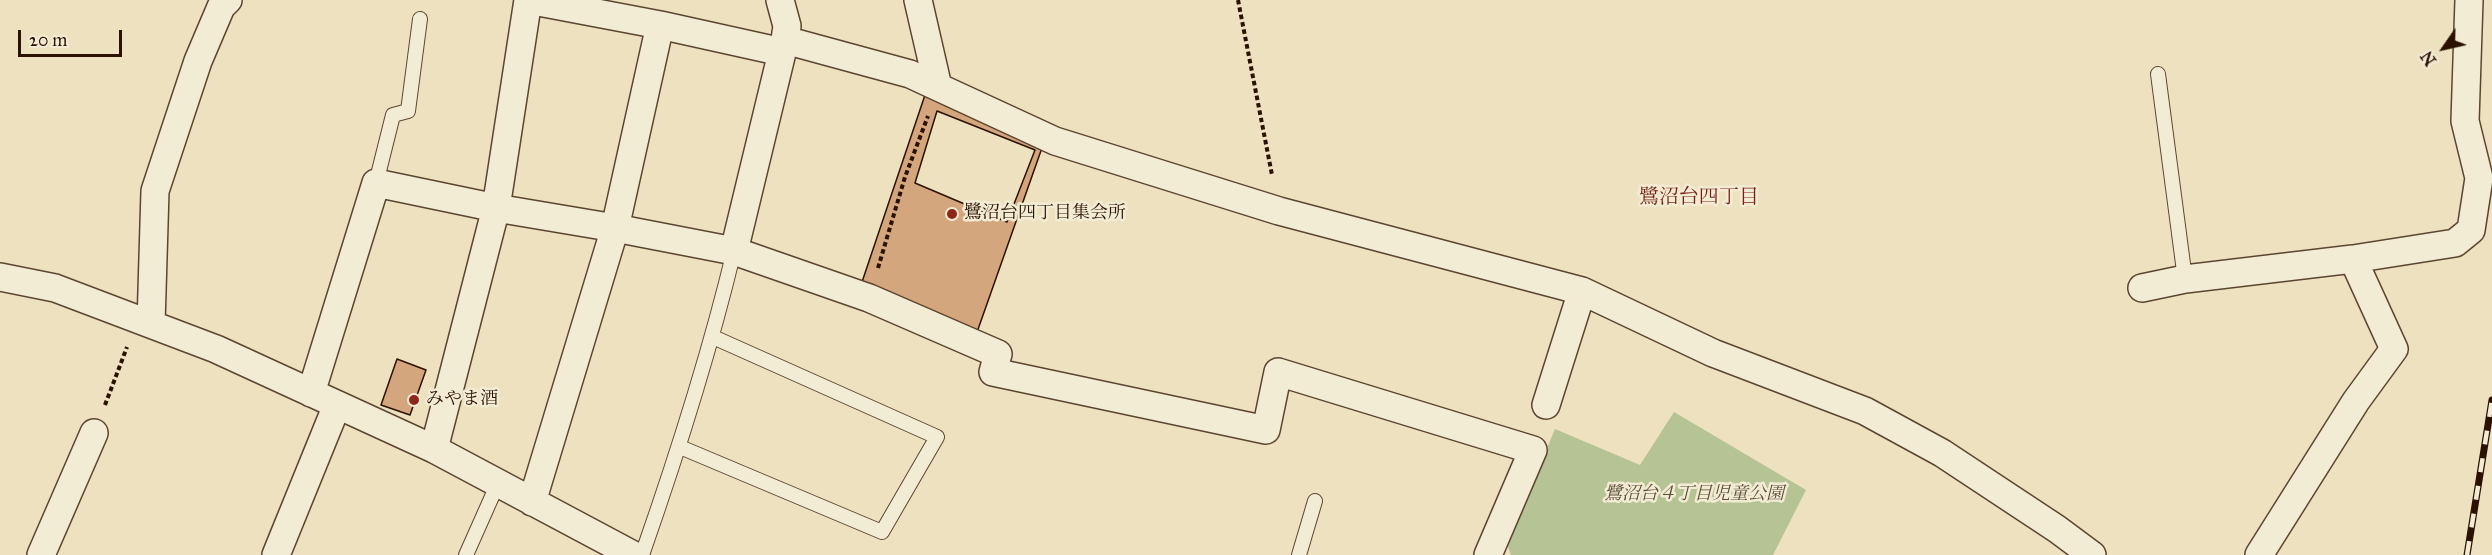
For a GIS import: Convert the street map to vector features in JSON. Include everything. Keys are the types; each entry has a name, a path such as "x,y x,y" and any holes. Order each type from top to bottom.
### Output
{"street":[{"path":"144,321 155,191 198,61 220,7 228,0"},
{"path":"434,449 495,208 528,0 784,46 910,74 1055,141 1279,211 1582,291 1713,353 1865,411 1942,453 2057,529 2092,555"},
{"path":"734,251 784,46 787,26 780,0"},
{"path":"918,0 938,87"},
{"path":"2142,288 2185,279 2353,260 2455,243 2471,230 2479,178 2465,121 2469,0"},
{"path":"532,502 615,228 660,25"},
{"path":"311,393 376,183 495,208 734,251 870,298 998,354 993,372 1266,430 1278,372 1533,450 1488,555"},
{"path":"2259,555 2356,401 2394,349 2353,260"},
{"path":"0,277 55,288 216,349 434,449 532,502 597,547 633,555"},
{"path":"1546,405 1582,291"},
{"path":"276,555 337,405"},
{"path":"41,555 94,433"}],"lane":[{"path":"376,183 393,115 408,111 420,19"},
{"path":"2157,74 2185,279"},
{"path":"642,555 680,447 713,338 734,251"},
{"path":"680,447 882,532 937,437 713,338"},
{"path":"466,555 498,483"},
{"path":"1299,555 1315,501"}],"path":[{"path":"1238,0 1279,211"},
{"path":"870,298 905,177 938,87"},
{"path":"94,433 144,321"}],"green space":[{"name":"鷺沼台４丁目児童公園","path":"1674,412 1806,490 1773,555 1511,555 1507,544 1555,429 1640,465"}],"building":[{"name":"鷺沼台四丁目集会所","path":"926,92 1043,145 976,335 862,282"},
{"path":"937,111 1035,150 1007,222 915,183"},
{"path":"397,359 426,370 410,415 381,405"}],"railway":[{"path":"2467,555 2492,400"}],"place":[{"name":"鷺沼台四丁目集会所","path":"952,214"},
{"name":"みやま酒","path":"414,400"}],"district":[{"name":"鷺沼台四丁目","path":"1699,198"}]}
